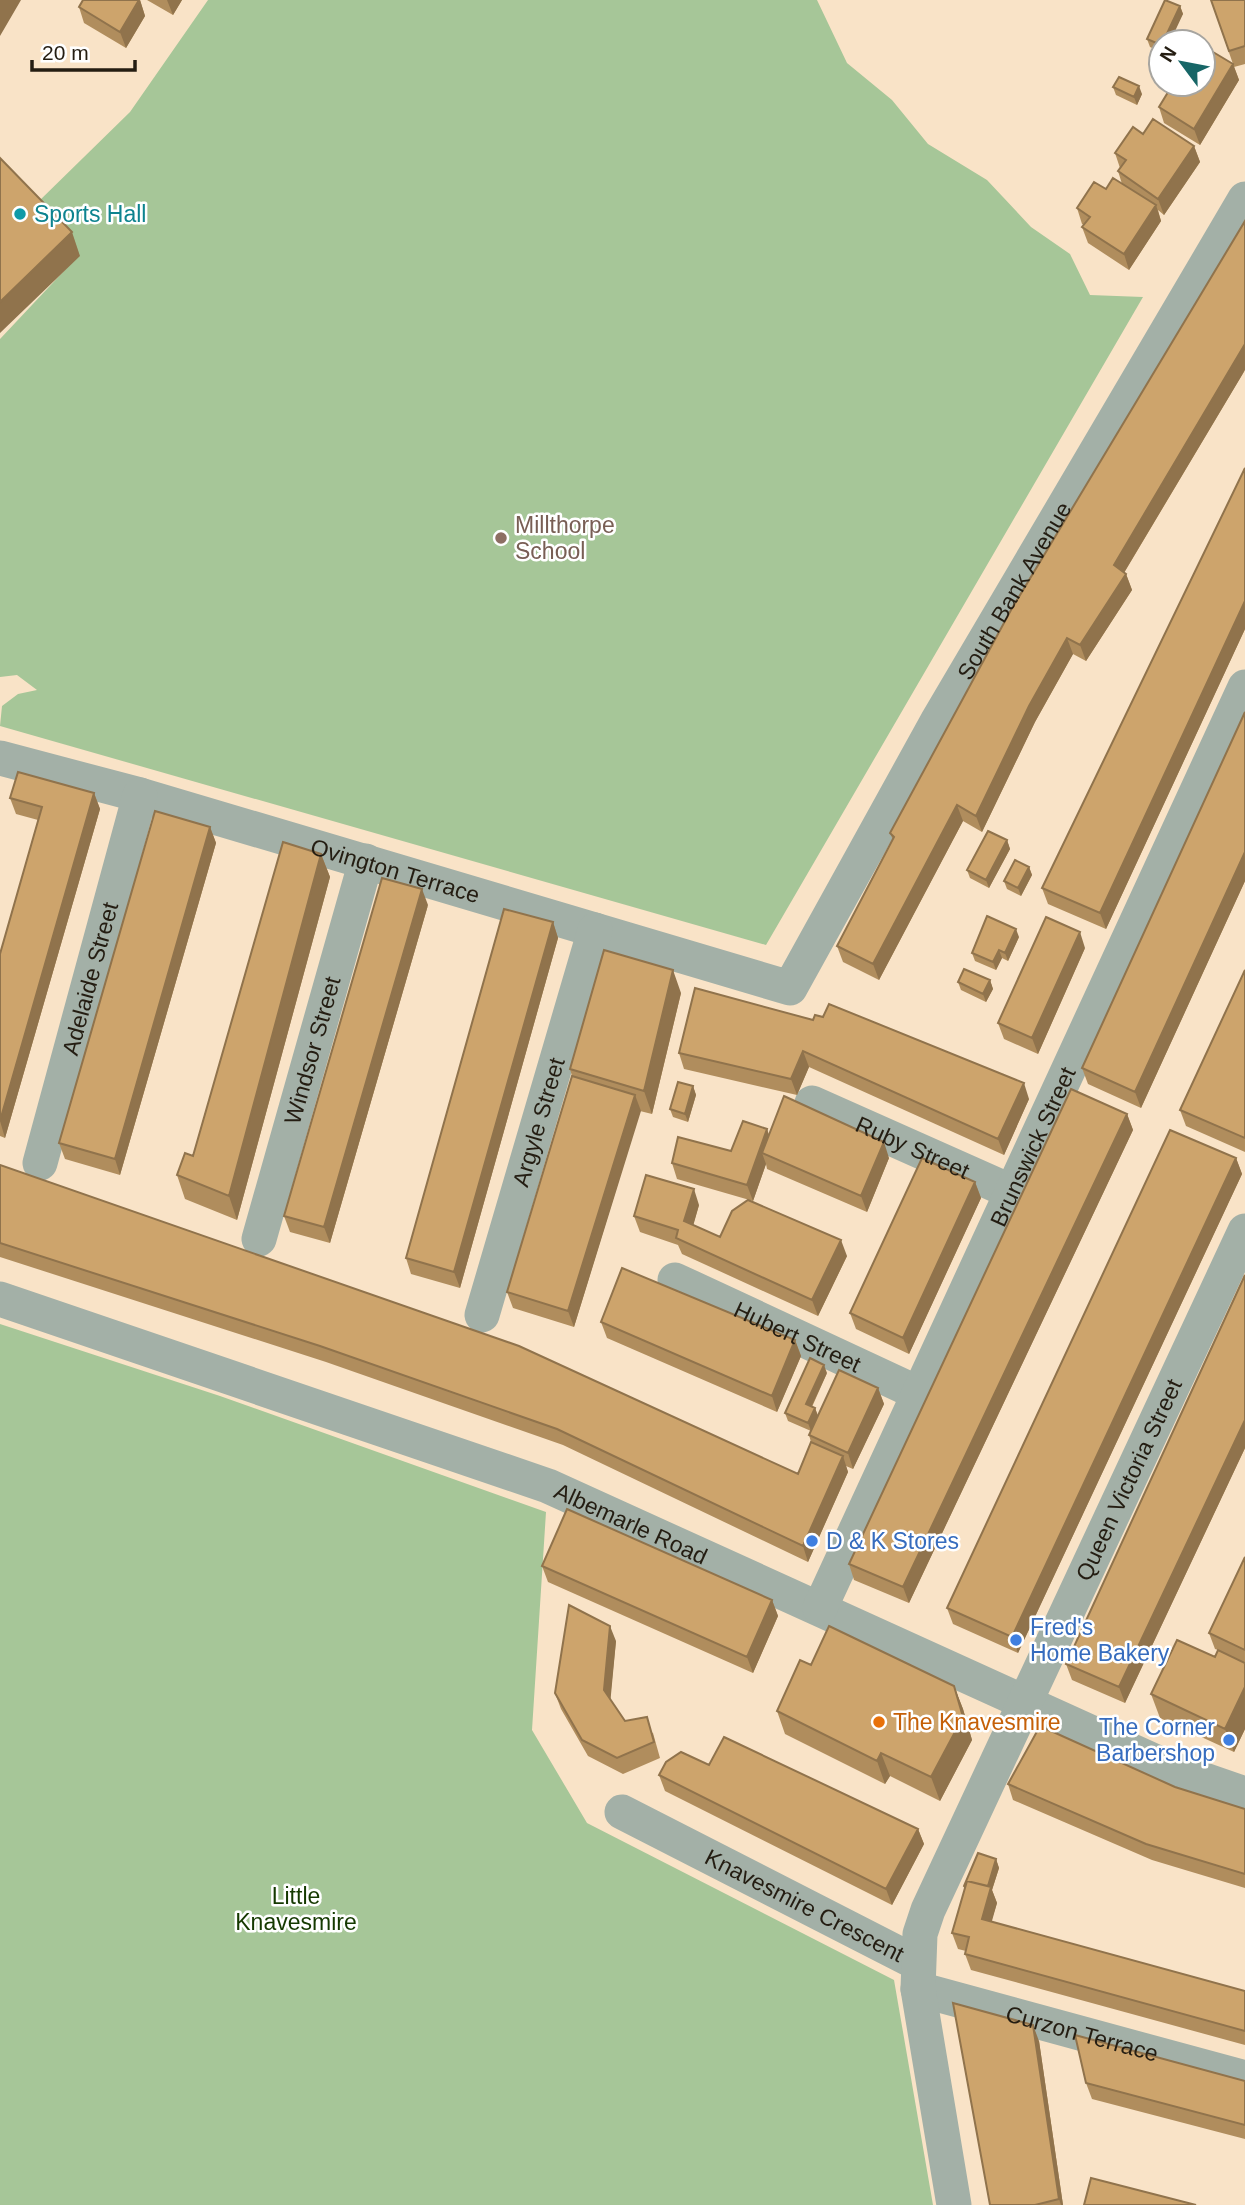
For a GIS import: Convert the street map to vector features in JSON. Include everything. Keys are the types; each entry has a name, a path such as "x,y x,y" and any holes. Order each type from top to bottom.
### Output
{"street":[{"name":"South Bank Avenue","path":"790,988 937,722 1245,199"},
{"name":"Brunswick Street","path":"820,1608 1245,687"},
{"name":"Ovington Terrace","path":"0,758 366,861 790,988"},
{"name":"Adelaide Street","path":"40,1163 140,796"},
{"name":"Windsor Street","path":"259,1239 366,861"},
{"name":"Argyle Street","path":"482,1315 595,930"},
{"name":"Ruby Street","path":"812,1103 1012,1192"},
{"name":"Queen Victoria Street","path":"917,1976 920,1934 928,1910 1245,1231"},
{"name":"Hubert Street","path":"675,1280 919,1394"},
{"name":"Albemarle Road","path":"0,1299 548,1486 1167,1766 1244,1792"},
{"name":"Knavesmire Crescent","path":"622,1812 917,1976 954,2205"},
{"name":"Curzon Terrace","path":"917,1976 1245,2078"}],"green space":[{"name":"Millthorpe School","path":"208,0 817,0 847,63 892,100 928,144 987,180 1031,227 1070,254 1090,295 1143,297 766,945 0,726 2,706 18,694 37,690 17,675 0,677 0,339 79,255 37,203 130,112"},
{"name":"Little Knavesmire","path":"0,1324 220,1396 546,1512 532,1730 587,1823 894,1980 933,2205 0,2205"}],"building":[{"path":"83,0 139,0 120,32 79,7"},
{"path":"1165,0 1180,6 1170,28 1152,28"},
{"path":"1211,0 1245,0 1245,46 1229,51"},
{"path":"1217,54 1233,64 1217,91"},
{"path":"1119,77 1139,86 1134,97 1113,87"},
{"path":"1164,98 1213,98 1194,129 1159,107"},
{"path":"1153,119 1194,146 1158,199 1118,171 1126,160 1115,153 1133,127 1143,134"},
{"name":"Sports Hall","path":"0,158 72,232 0,302"},
{"path":"1113,178 1156,205 1124,254 1082,227 1090,217 1077,208 1094,182 1106,189"},
{"path":"1245,221 1245,344 1114,565 1126,574 1080,645 1067,638 1029,706 976,816 957,805 873,964 837,946 894,837 890,833 1011,610"},
{"path":"1245,468 1245,601 1100,913 1042,888"},
{"path":"1245,712 1245,852 1135,1092 1082,1068"},
{"path":"18,772 94,793 0,1121 0,954 42,807 10,798"},
{"path":"155,811 210,827 115,1159 59,1143"},
{"path":"988,831 1007,840 986,880 967,870"},
{"path":"283,842 321,854 229,1196 177,1175 185,1153 193,1156"},
{"path":"1015,860 1029,867 1018,888 1004,881"},
{"path":"382,878 422,889 324,1227 284,1216"},
{"path":"504,909 553,922 454,1272 406,1258"},
{"path":"987,916 1016,929 1005,953 999,950 993,962 972,953"},
{"path":"1046,917 1080,932 1032,1038 998,1023"},
{"path":"604,950 673,970 644,1091 570,1069"},
{"path":"964,969 990,980 983,994 958,982"},
{"path":"1245,970 1245,1138 1180,1110"},
{"path":"695,988 813,1020 815,1015 823,1017 829,1004 1024,1083 998,1139 803,1051 791,1079 679,1053"},
{"path":"572,1076 635,1095 568,1311 507,1292"},
{"path":"678,1082 693,1086 685,1114 670,1109"},
{"path":"1071,1089 1127,1114 903,1587 849,1564"},
{"path":"784,1096 884,1142 861,1196 762,1153"},
{"path":"743,1121 767,1129 747,1185 672,1163 678,1137 731,1151"},
{"path":"1170,1130 1236,1158 1012,1637 947,1608"},
{"path":"922,1158 975,1182 903,1338 850,1313"},
{"path":"0,1165 519,1346 798,1474 811,1442 843,1456 803,1546 557,1429 320,1346 0,1243"},
{"path":"646,1175 694,1189 684,1221 720,1237 732,1211 748,1200 841,1240 812,1300 676,1238 678,1230 634,1216"},
{"path":"622,1268 795,1340 772,1396 601,1322"},
{"path":"1245,1275 1245,1420 1119,1687 1066,1664"},
{"path":"810,1358 824,1365 806,1404 815,1408 808,1423 785,1413"},
{"path":"839,1370 878,1388 848,1453 809,1435"},
{"path":"567,1509 772,1600 747,1657 542,1566"},
{"path":"1245,1557 1245,1650 1209,1633"},
{"path":"569,1605 610,1626 604,1690 625,1721 647,1717 654,1742 617,1758 582,1740 555,1693"},
{"name":"The Knavesmire","path":"829,1626 954,1686 963,1717 931,1777 881,1753 877,1761 777,1711 800,1660 811,1665"},
{"path":"1177,1640 1215,1657 1218,1650 1245,1663 1245,1687 1225,1729 1151,1694"},
{"path":"1040,1726 1175,1787 1245,1809 1245,1874 1146,1844 1008,1784"},
{"path":"724,1737 918,1829 886,1889 659,1775 666,1762 681,1752 709,1765"},
{"path":"978,1853 996,1859 988,1886 967,1881 965,1887 964,1886"},
{"path":"967,1881 991,1887 982,1919 1245,1991 1245,2031 965,1954 969,1937 952,1933"},
{"path":"953,2003 1033,2025 1059,2199 1035,2205 990,2205"},
{"path":"1075,2035 1245,2081 1245,2125 1086,2083"},
{"path":"1091,2178 1196,2205 1084,2205"}],"place":[{"name":"Sports Hall","path":"20,214"},
{"name":"Millthorpe School","path":"501,538"},
{"name":"D & K Stores","path":"812,1541"},
{"name":"Fred's Home Bakery","path":"1016,1640"},
{"name":"The Knavesmire","path":"879,1722"},
{"name":"The Corner Barbershop","path":"1229,1740"}]}
